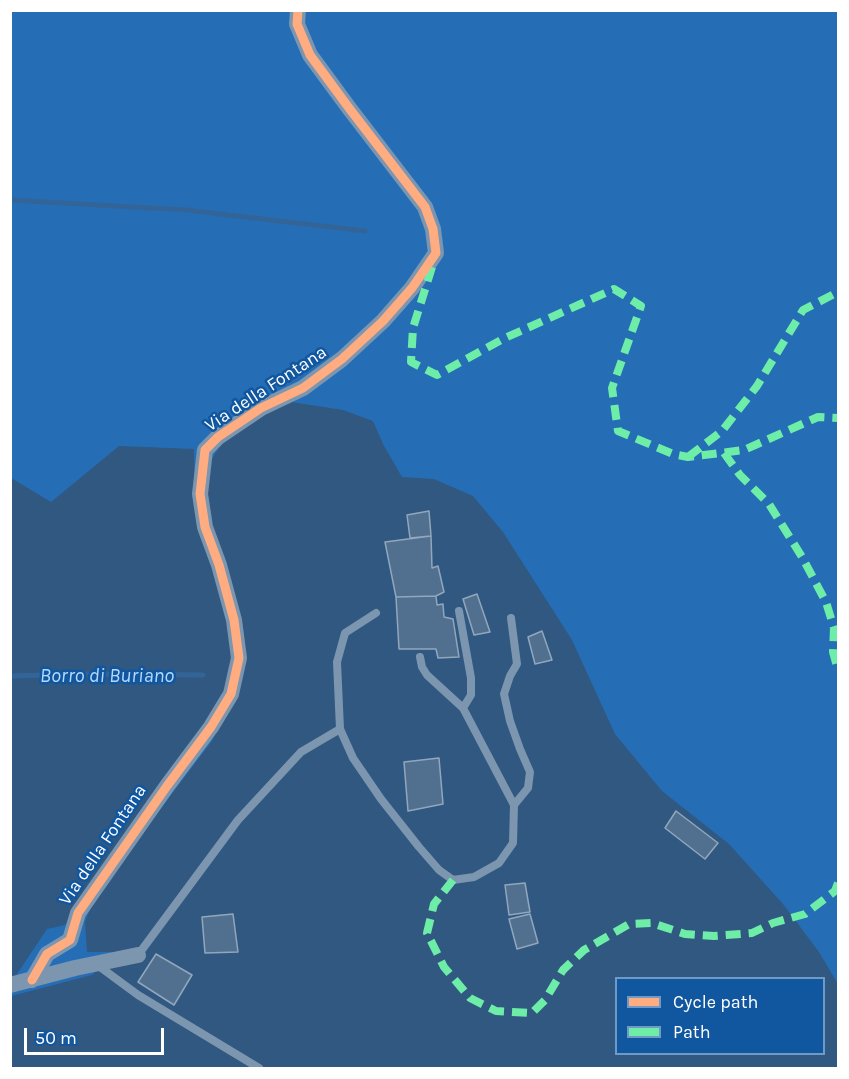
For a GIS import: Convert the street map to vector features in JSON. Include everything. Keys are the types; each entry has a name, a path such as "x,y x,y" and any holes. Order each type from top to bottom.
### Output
{"street":[{"name":"Via della Fontana","path":"70,940 78,913 211,727 231,694 239,658 234,620 219,565 205,527 200,494 205,450 218,437 261,408 303,388 342,359 384,321 412,288 436,253 433,229 425,207 310,55 297,24 297,10"},
{"path":"32,980 47,954 70,940 75,968"},
{"path":"10,985 138,955"}],"lane":[{"path":"459,611 471,678 471,695 463,708"},
{"path":"376,613 345,633 337,662 340,729 353,758 381,800 439,870 453,880 474,877 499,864 513,843 514,805 463,708 427,675 420,657"},
{"path":"511,618 517,664 504,694 513,731 530,772 528,788 514,805"},
{"path":"138,955 238,820 301,752 340,729"},
{"path":"96,964 138,995 259,1068"}],"shaded area":[{"path":"11,11 838,11 838,984 819,952 783,904 729,844 662,791 615,734 572,640 503,532 473,496 434,479 402,477 373,421 343,410 285,401 222,443 210,462 206,489 211,525 231,581 242,637 242,659 237,687 212,741 139,837 92,905 85,922 87,952 116,952 92,975 11,996 11,978 15,977 47,929 65,925 223,700 232,674 235,654 231,629 195,508 194,449 119,446 51,502 11,478"}],"building":[{"path":"429,511 431,536 410,538 407,515"},
{"path":"431,536 432,568 438,566 444,592 436,596 396,597 385,542"},
{"path":"477,594 490,632 474,635 463,599"},
{"path":"436,596 437,605 443,604 444,617 453,619 459,657 438,658 436,649 399,649 396,597"},
{"path":"542,631 552,660 535,664 528,637"},
{"path":"439,758 443,804 408,811 404,762"},
{"path":"676,811 718,843 705,859 665,828"},
{"path":"525,883 530,912 509,915 505,885"},
{"path":"233,914 238,952 205,953 202,917"},
{"path":"530,914 538,943 517,949 509,919"},
{"path":"156,954 192,975 174,1005 138,982"}],"waterway":[{"path":"10,200 186,210 365,231"},
{"name":"Borro di Buriano","path":"10,676 203,675"}],"marked path":[{"path":"432,267 413,328 411,362 437,375 505,338 614,289 641,306 612,388 618,431 673,454 688,457 744,450 818,417 838,418"},
{"path":"688,457 722,431 757,386 803,310 838,292"},
{"path":"724,453 740,475 769,504 802,557 826,602 834,628 833,652 838,670"},
{"path":"453,880 434,904 427,933 444,967 470,998 496,1011 532,1013 545,1000 563,970 584,950 629,924 652,923 685,934 714,936 752,933 773,923 805,914 835,891 838,883"}],"cycle path":[{"path":"32,980 47,954 70,940 78,913 211,727 231,694 239,658 234,620 219,565 205,527 200,494 205,450 218,437 261,408 303,388 342,359 383,321 412,288 436,253 433,229 425,207 310,55 297,24 298,10"}]}
